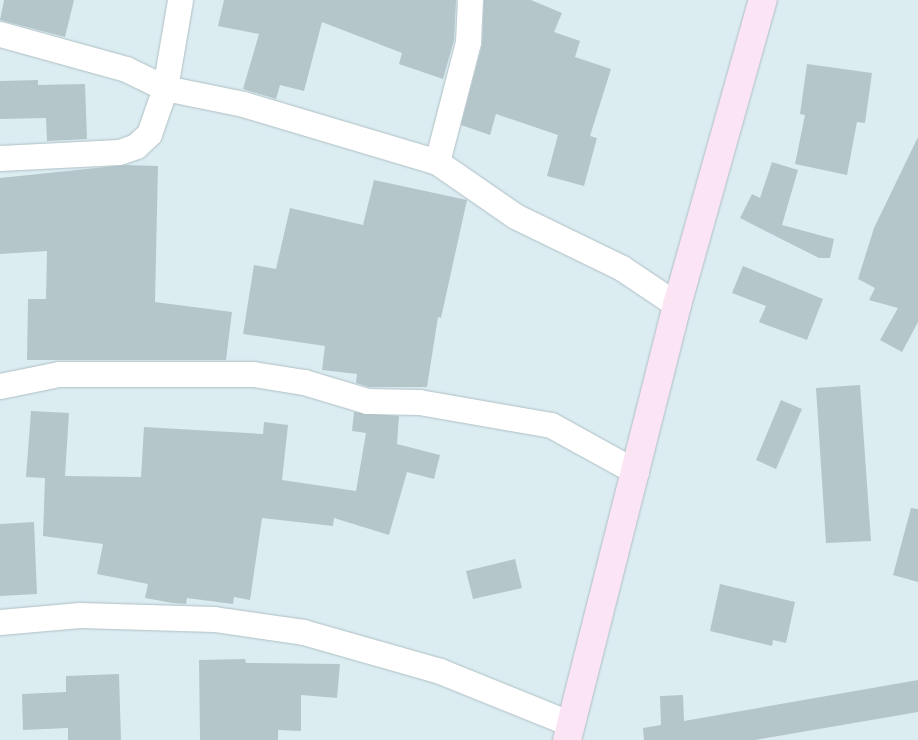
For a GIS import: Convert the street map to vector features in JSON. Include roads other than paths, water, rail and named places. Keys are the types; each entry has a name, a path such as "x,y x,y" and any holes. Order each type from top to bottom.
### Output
{"street":[{"path":"0,158 119,152 136,146 149,134 165,88 180,0"},
{"path":"437,162 468,42 470,0"},
{"path":"0,622 80,615 195,619 303,632 440,671 569,732 677,305 763,0"},
{"path":"0,34 126,69 165,88 243,104 437,162 514,216 622,268 677,305"},
{"path":"0,386 58,374 253,374 304,382 367,401 419,402 550,426 636,472"}]}
